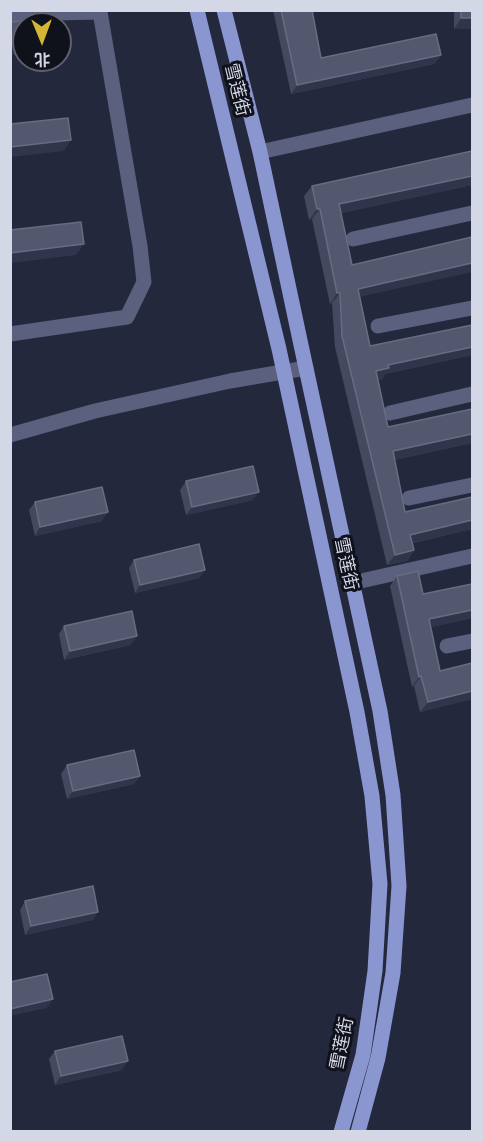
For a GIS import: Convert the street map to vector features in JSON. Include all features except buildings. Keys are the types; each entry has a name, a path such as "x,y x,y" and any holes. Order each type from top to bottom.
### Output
{"main road":[{"name":"雪莲街","path":"197,10 284,372 372,796 380,884 375,971 363,1055 341,1131"},
{"name":"雪莲街","path":"224,10 260,152 380,711 393,795 399,886 393,973 378,1058 358,1131"}],"street":[{"path":"10,14 102,11 141,246 144,282 127,317 10,334"},
{"path":"260,152 472,105"},
{"path":"353,239 472,213"},
{"path":"378,326 472,308"},
{"path":"10,435 95,411 230,381 306,368"},
{"path":"390,412 472,394"},
{"path":"408,498 472,484"},
{"path":"352,583 472,556"},
{"path":"447,646 472,641"}]}
